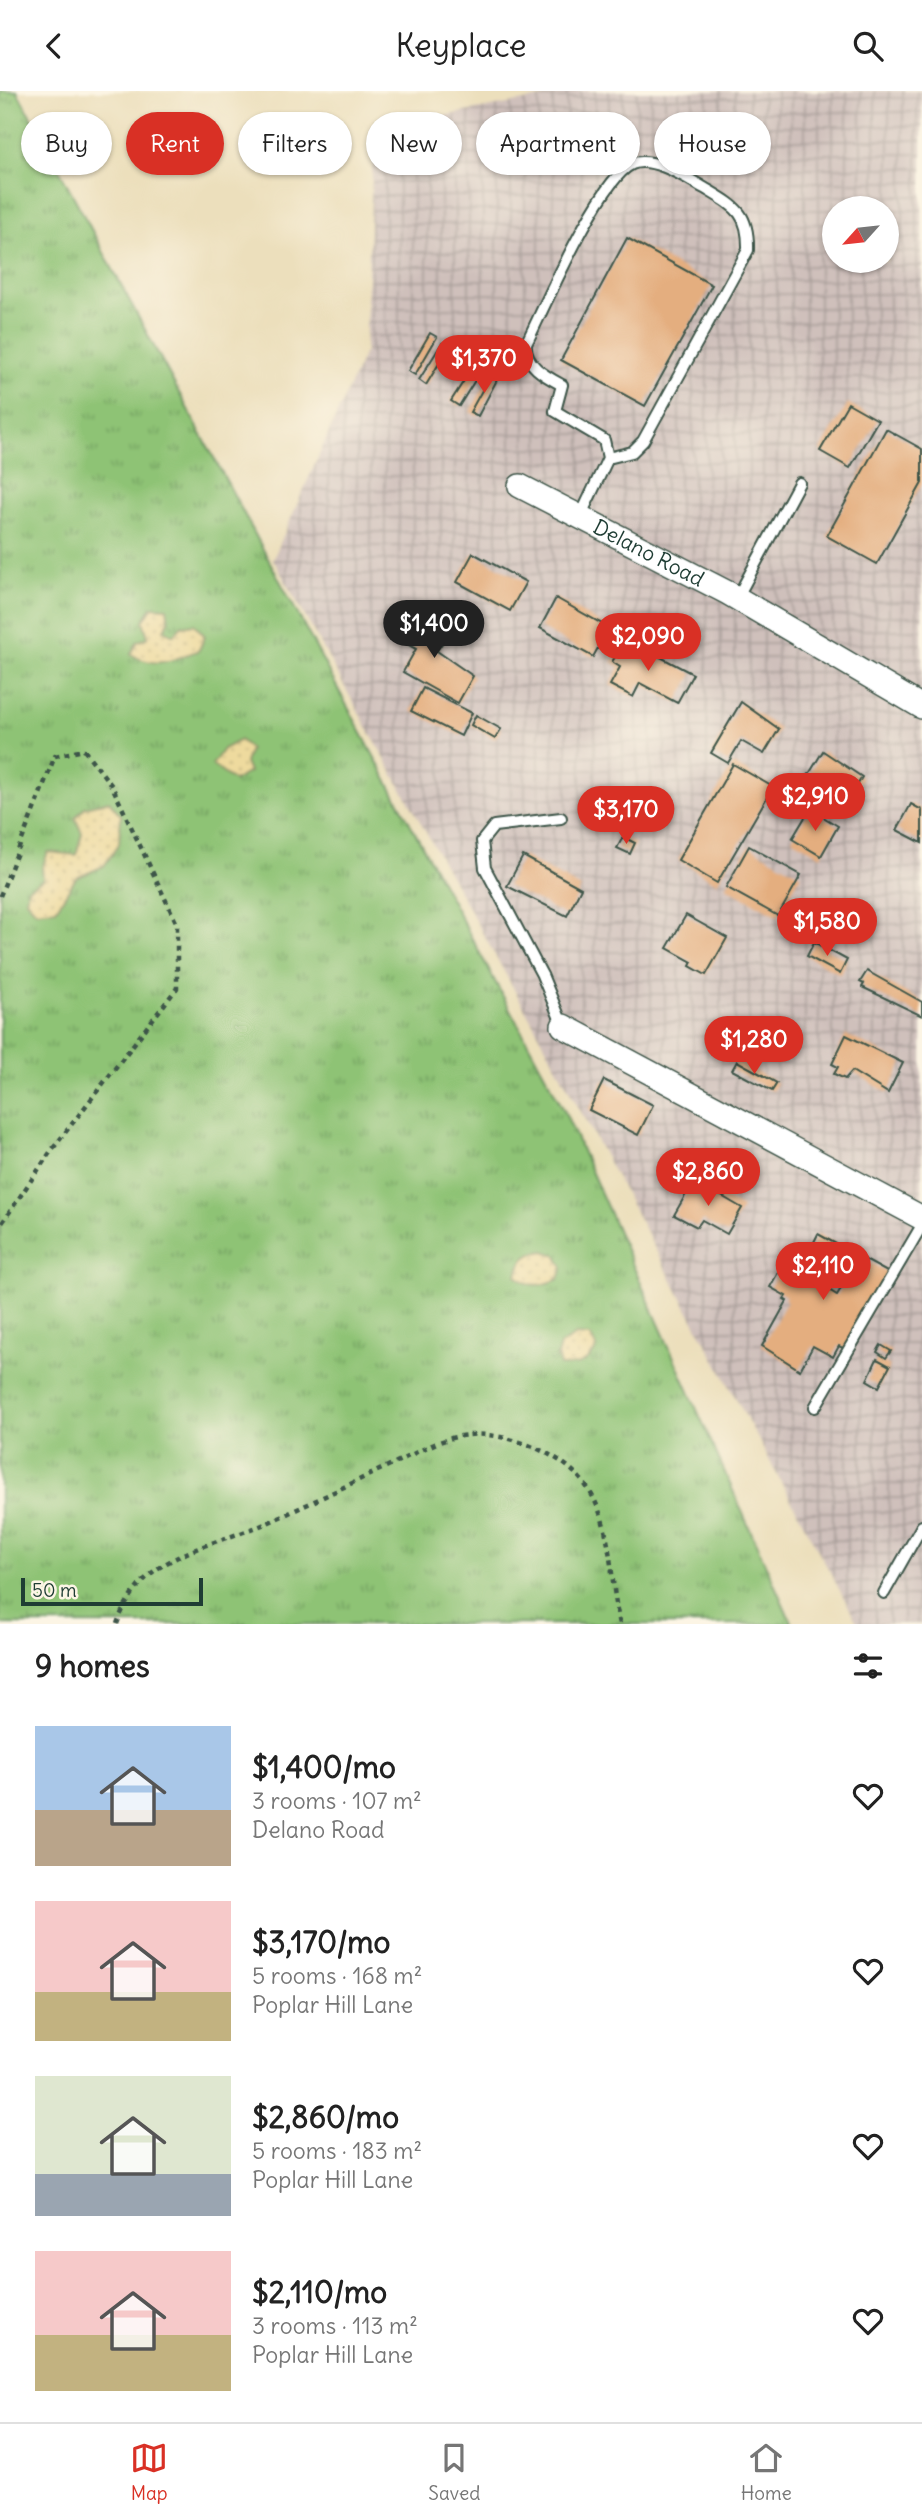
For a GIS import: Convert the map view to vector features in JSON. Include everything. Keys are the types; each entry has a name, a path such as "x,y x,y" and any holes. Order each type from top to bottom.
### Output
{"street":[{"name":"Delano Road","path":"520,486 737,598 922,707"},
{"path":"563,1026 922,1218"}],"lane":[{"path":"580,517 608,458 604,440 555,411 562,385 530,363 525,353 526,344 606,189 632,164 647,162 698,185 734,206 749,227 748,250 643,441 632,452 608,458"},
{"path":"737,598 799,483"},
{"path":"561,818 494,826 482,841 485,868 542,975 563,1026"},
{"path":"815,1407 922,1225"},
{"path":"884,1593 922,1526"}],"path":[{"path":"0,895 55,756 84,750 112,786 177,925 177,988 51,1151 0,1226"},
{"path":"117,1624 122,1610 136,1589 156,1569 264,1524 430,1446 470,1435 488,1435 539,1450 576,1474 598,1508 607,1529 620,1624"}],"shaded area":[{"path":"577,91 922,91 922,1624 858,1624 534,1025 273,559 365,351 372,175 462,175 462,113"}],"green space":[{"path":"0,91 17,91 28,112 21,112 21,175 62,175 564,1110 792,1624 0,1624"}],"sand":[{"path":"152,607 167,608 169,621 164,630 174,635 181,626 194,624 205,636 199,650 165,662 148,662 131,654 137,642 148,637 143,621"},
{"path":"240,740 250,749 245,763 249,772 234,781 212,765 223,749"},
{"path":"109,801 121,815 119,844 104,866 76,878 56,909 36,911 26,900 28,888 43,879 42,868 48,852 76,855 82,833 75,818 85,807"},
{"path":"544,1251 556,1255 563,1267 559,1279 537,1285 517,1276 525,1258"},
{"path":"576,1335 590,1336 597,1348 590,1358 582,1363 560,1366 557,1356 560,1345"}],"building":[{"path":"627,238 712,285 645,406 561,360"},
{"path":"430,333 437,337 415,375 408,371"},
{"path":"442,343 449,347 426,385 419,380"},
{"path":"474,365 482,369 459,406 451,401"},
{"path":"491,374 498,378 478,416 470,412"},
{"path":"848,403 878,420 850,468 820,451"},
{"path":"886,429 922,449 922,483 877,564 827,536"},
{"path":"473,553 526,582 510,611 457,582"},
{"path":"556,598 609,628 593,657 540,628"},
{"path":"426,606 436,612 431,621 443,642 437,651 473,676 458,703 403,672 416,649 403,642"},
{"path":"626,639 693,674 677,703 640,683 633,697 610,685 620,667 612,662"},
{"path":"423,688 472,713 461,736 411,711"},
{"path":"741,702 779,729 764,754 741,741 728,763 711,753"},
{"path":"476,715 501,729 495,739 471,725"},
{"path":"823,751 862,777 847,803 806,779"},
{"path":"733,764 773,787 717,883 678,860"},
{"path":"911,804 922,810 922,843 897,830"},
{"path":"810,809 838,826 821,856 792,839"},
{"path":"623,837 635,843 630,854 617,848"},
{"path":"749,846 801,875 778,916 726,887"},
{"path":"523,856 581,888 567,916 507,886"},
{"path":"686,915 727,938 706,975 690,966 692,962 667,948"},
{"path":"814,942 847,960 840,974 807,956"},
{"path":"867,971 922,1002 922,1016 862,987 864,984 860,982"},
{"path":"846,1035 903,1063 888,1093 852,1071 845,1079 834,1074 838,1067 832,1064"},
{"path":"737,1061 777,1083 772,1091 732,1070"},
{"path":"604,1080 653,1105 638,1135 589,1110"},
{"path":"694,1180 742,1208 727,1234 702,1220 697,1227 674,1215"},
{"path":"818,1234 889,1273 847,1350 839,1346 833,1357 813,1346 800,1370 762,1346 787,1301 784,1299 786,1296 770,1287 781,1267 797,1276","holes":["826,1276 843,1285 837,1295 821,1285"]},
{"path":"881,1345 891,1351 886,1358 877,1352"},
{"path":"877,1359 890,1366 879,1387 867,1380"}]}
